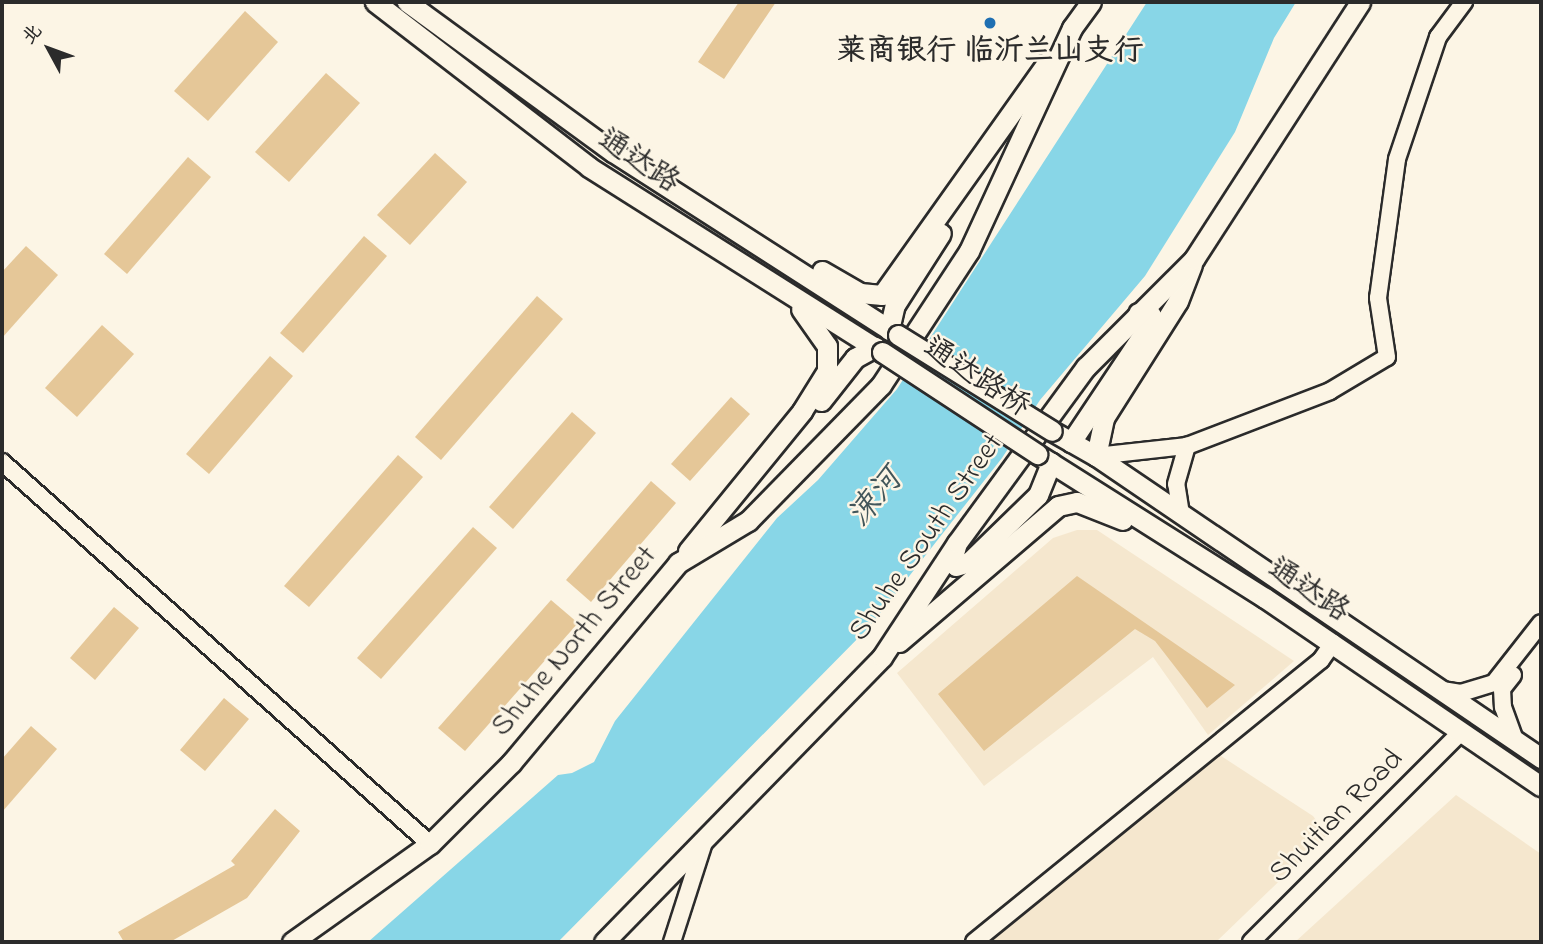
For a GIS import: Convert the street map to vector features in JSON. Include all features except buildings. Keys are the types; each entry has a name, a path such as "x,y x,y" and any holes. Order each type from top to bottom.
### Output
{"main road":[{"name":"通达路","path":"375,2 589,167 879,349"},
{"name":"通达路","path":"407,2 613,152 760,243 893,332"},
{"name":"Shuhe North Street","path":"292,942 430,844 511,763 678,563 760,510 881,385 969,251 1013,162 1072,28 1091,2"},
{"name":"Shuhe South Street","path":"604,942 882,657 957,543 1086,367 1194,259 1360,2"},
{"path":"760,243 804,261 860,293 882,295 1072,28"},
{"path":"893,332 895,305 1000,147 1006,144 1012,148 1013,162"},
{"path":"1096,456 1104,418 1178,301 1194,259"},
{"path":"678,563 802,411 827,371 827,346 813,320 780,289"},
{"path":"1071,442 1144,332 1151,315 1138,313"},
{"name":"通达路桥","path":"893,332 1052,431"},
{"path":"760,510 746,508 743,496 855,358 879,349"},
{"name":"通达路桥","path":"879,349 1044,458"},
{"name":"通达路","path":"1052,431 1096,456 1541,758"},
{"name":"通达路","path":"1044,458 1333,643 1541,786"},
{"path":"957,543 952,561 956,566 969,562 1038,495 1044,458"},
{"path":"882,657 1058,506 1077,502 1115,515 1171,549 1198,557"}],"street":[{"path":"1096,456 1187,446 1330,391 1387,357 1378,298 1397,159 1438,37 1464,2"},
{"path":"1181,514 1176,484 1187,446"},
{"path":"2,462 430,844"},
{"path":"1438,690 1461,693 1494,683 1541,623"},
{"path":"1516,740 1503,707 1502,689 1541,638"},
{"path":"974,942 1321,660 1333,643"},
{"name":"Shuitian Road","path":"1251,942 1461,732"},
{"path":"672,942 705,839"}],"shaded area":[{"path":"1077,530 1097,530 1294,661 1208,735 1153,657 984,786 897,673 1053,538"},
{"path":"1215,752 1313,816 1327,835 1216,942 984,942"},
{"path":"1456,795 1541,854 1541,942 1295,942"}],"water":[{"name":"涑河","path":"1147,2 1296,2 1274,38 1235,132 1145,276 1040,400 1002,458 870,626 558,942 368,942 558,775 572,773 594,762 615,721 777,518 818,480 897,389"}],"place":[{"name":"莱商银行 临沂兰山支行","path":"990,23"}]}
